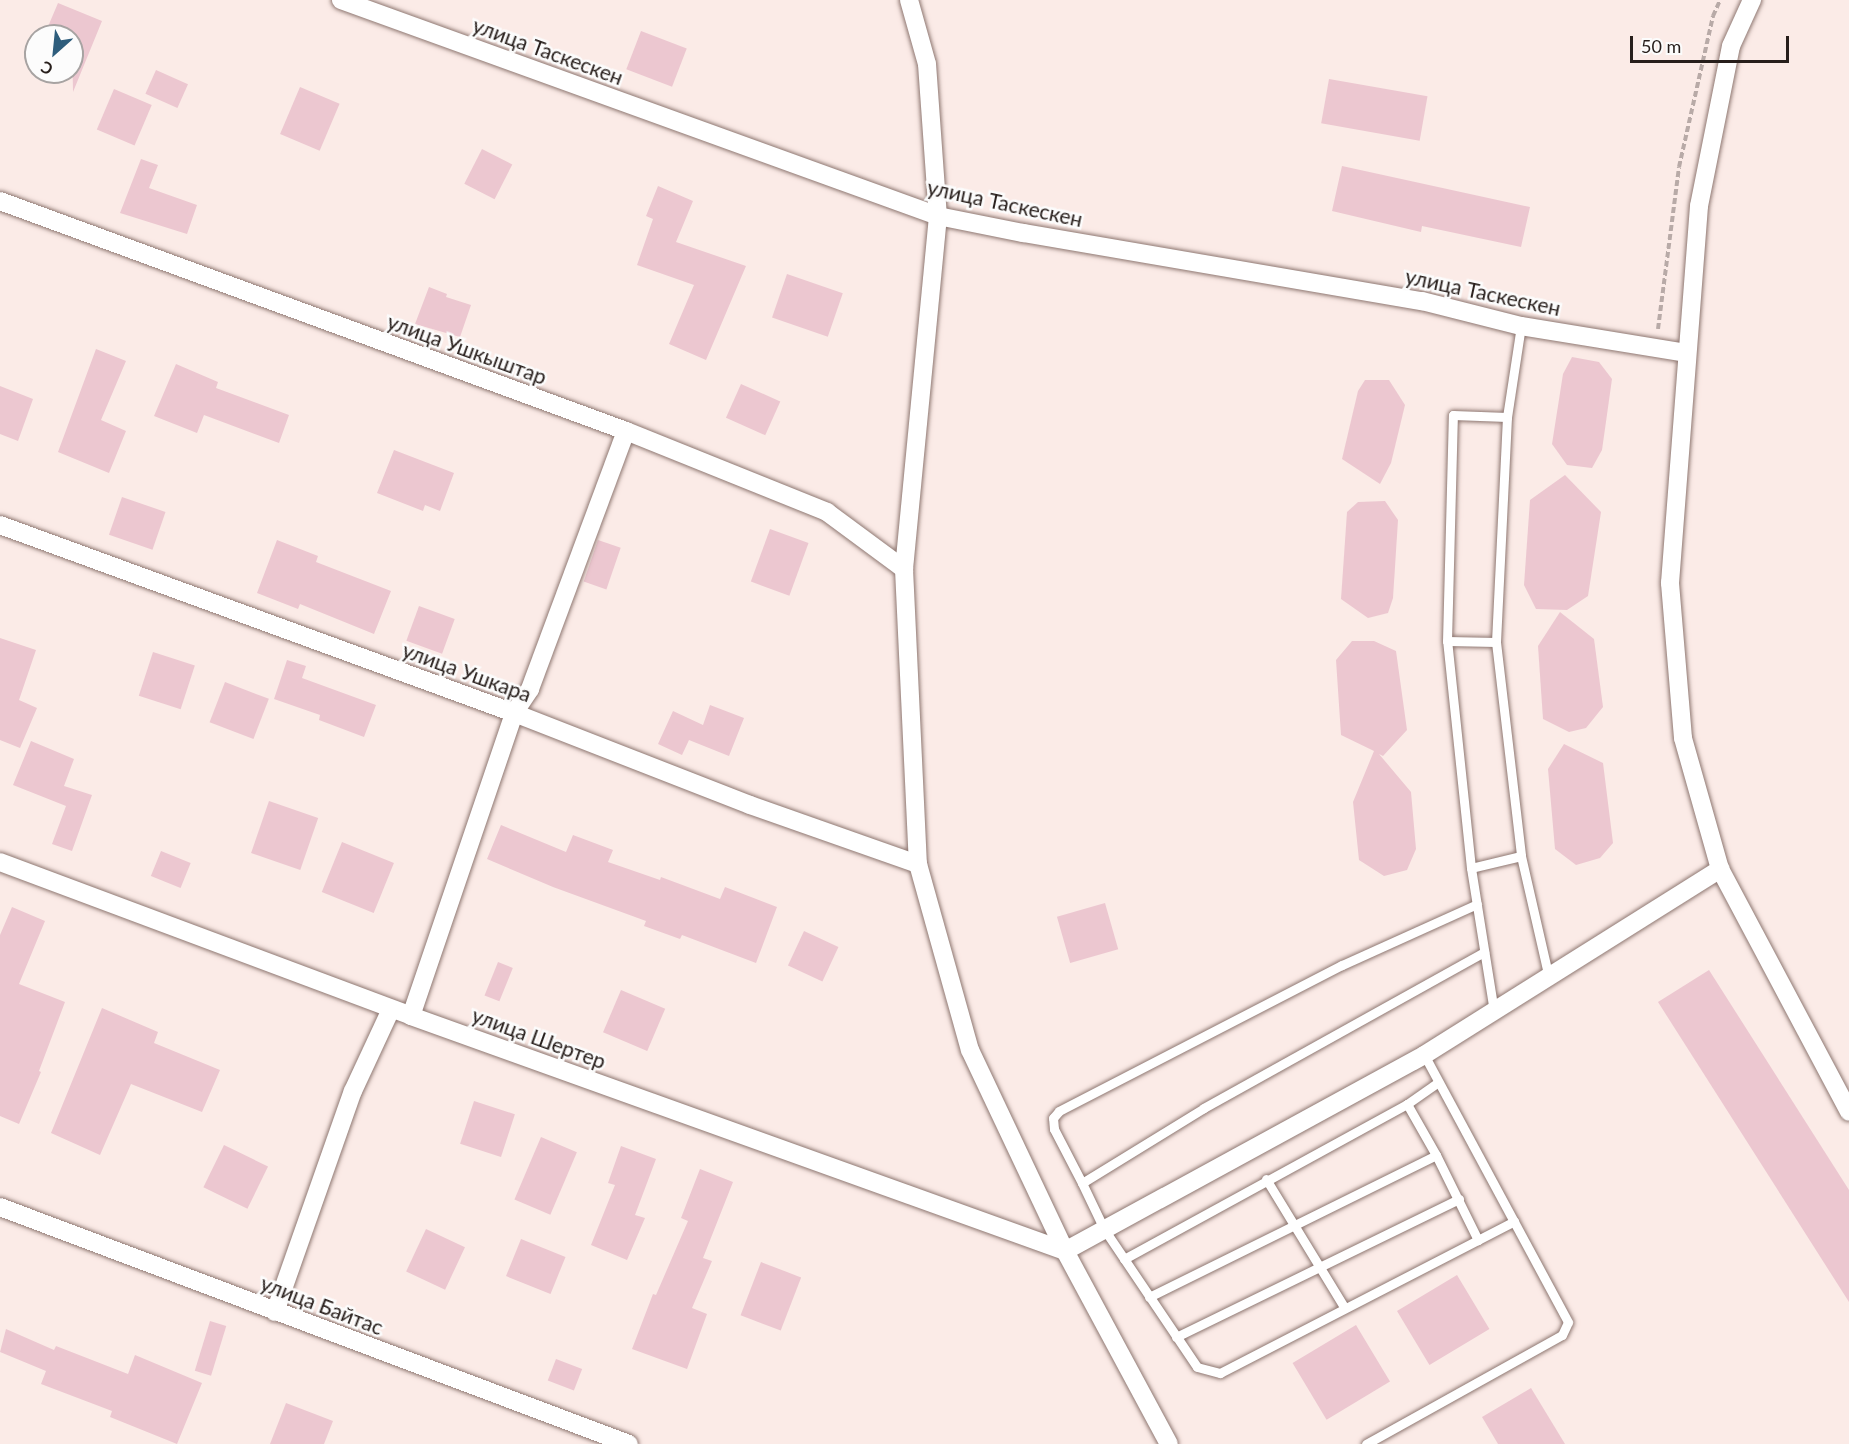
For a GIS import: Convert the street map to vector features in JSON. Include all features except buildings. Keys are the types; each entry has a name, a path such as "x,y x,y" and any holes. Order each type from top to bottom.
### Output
{"street":[{"name":"улица Таскескен","path":"341,0 938,216 1023,233 1422,301 1521,326 1686,353"},
{"path":"909,0 927,64 938,216 904,569 918,864 970,1050 1065,1251 1169,1444"},
{"path":"1752,0 1731,46 1699,206 1670,583 1683,738 1720,869 1849,1112"},
{"name":"улица Ушкыштар","path":"0,201 626,431 827,512 904,569"},
{"path":"411,1016 514,713 530,689 626,431"},
{"name":"улица Ушкара","path":"0,525 514,713 750,805 918,864"},
{"name":"улица Шертер","path":"0,862 411,1016 1065,1251"},
{"path":"1065,1251 1424,1055 1720,869"},
{"path":"274,1312 353,1091 392,1009"},
{"name":"улица Байтас","path":"0,1207 629,1444"}],"lane":[{"path":"1521,326 1507,417 1496,642 1521,856 1549,978"},
{"path":"1494,1012 1471,868 1447,641 1453,415 1507,417"},
{"path":"1447,641 1496,642"},
{"path":"1471,868 1521,856"},
{"path":"1476,904 1342,965 1059,1111 1053,1119 1054,1128 1104,1229 1176,1337 1197,1367 1220,1372 1514,1221"},
{"path":"1082,1183 1204,1108 1484,952"},
{"path":"1365,1444 1562,1335 1568,1322 1424,1055"},
{"path":"1124,1259 1266,1179 1407,1104 1438,1082"},
{"path":"1407,1104 1459,1199 1478,1240"},
{"path":"1149,1297 1436,1155"},
{"path":"1266,1179 1344,1307"},
{"path":"1176,1337 1459,1199"}],"path":[{"path":"1655,348 1679,167 1713,16 1720,0"}]}
